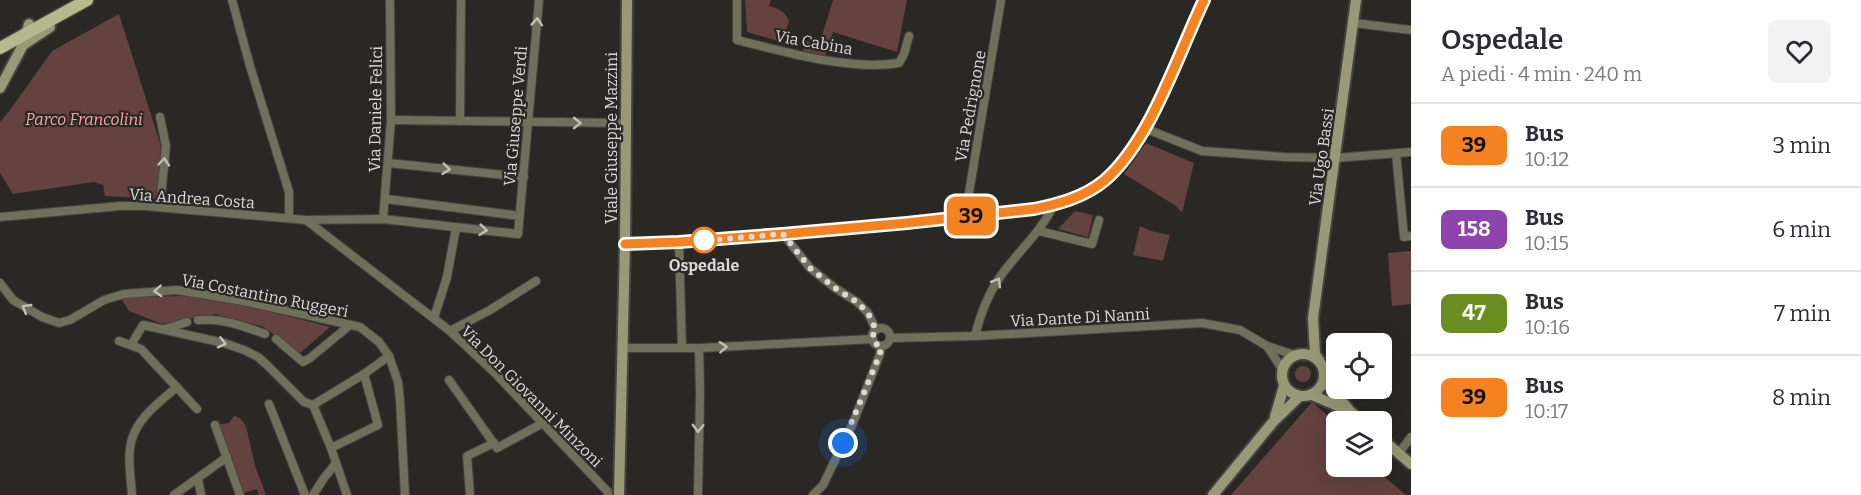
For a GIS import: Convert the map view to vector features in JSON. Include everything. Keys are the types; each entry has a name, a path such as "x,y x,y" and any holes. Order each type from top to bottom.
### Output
{"main road":[{"path":"0,48 81,1"},
{"path":"0,41 26,34"}],"street":[{"path":"232,0 289,192 289,218"},
{"name":"Via Daniele Felici","path":"383,219 391,120 390,0"},
{"path":"460,0 460,121"},
{"name":"Via Giuseppe Verdi","path":"518,234 539,0"},
{"name":"Viale Giuseppe Mazzini","path":"619,495 625,244 627,0"},
{"name":"Via Cabina","path":"737,0 737,40 769,48 845,63 885,65 899,63 909,36"},
{"name":"Via Pedrignone","path":"965,217 1000,0"},
{"path":"625,244 783,234 965,217 1053,206 1078,197 1105,180 1133,147 1204,0"},
{"name":"Via Ugo Bassi","path":"1319,360 1315,354 1313,318 1356,0"},
{"path":"0,88 26,34 73,13 81,1"},
{"path":"1354,23 1411,30"},
{"path":"160,117 166,146 160,207"},
{"path":"391,120 626,123"},
{"path":"1144,128 1202,151 1336,158 1411,152"},
{"path":"1396,153 1404,237 1411,236"},
{"path":"388,163 524,177"},
{"path":"386,200 513,215"},
{"name":"Via Andrea Costa","path":"0,217 120,206 160,207 306,220 383,219 518,234"},
{"path":"975,336 982,310 998,281 1039,231 1053,206"},
{"name":"Via Don Giovanni Minzoni","path":"306,220 434,318 494,372 608,492 608,495"},
{"path":"1039,231 1092,244 1099,220"},
{"path":"434,318 447,277 456,228"},
{"path":"783,234 810,268 857,302 868,313 876,330"},
{"path":"679,242 681,348"},
{"path":"450,332 536,281"},
{"name":"Via Costantino Ruggeri","path":"0,283 14,300 42,317 59,324 104,300 124,294 177,290 198,292 360,327 379,342 389,356"},
{"name":"Via Ugo Bassi","path":"1298,354 1313,318"},
{"path":"198,320 215,319 265,334"},
{"path":"165,329 187,322"},
{"name":"Via Dante Di Nanni","path":"890,338 975,336 1202,323 1240,330 1267,346 1298,354"},
{"path":"276,339 303,362 350,324"},
{"path":"131,345 143,325 224,342 258,357 304,402 313,405 347,495"},
{"path":"881,328 886,330 890,338 888,343 881,346 876,344 873,335 881,328"},
{"path":"622,348 699,348 873,339"},
{"path":"119,341 141,349 197,409"},
{"path":"813,495 823,485 853,423 881,346"},
{"name":"Via Dante Di Nanni","path":"1267,346 1282,369"},
{"path":"698,495 699,348"},
{"path":"1298,354 1307,354 1319,360 1323,366 1324,380 1350,411 1288,391 1281,375 1285,363 1298,354"},
{"path":"313,405 389,356 398,382 405,495"},
{"path":"331,448 378,425 364,374"},
{"path":"449,380 497,448 543,423"},
{"path":"1213,495 1273,422 1306,396 1317,391 1324,380"},
{"path":"1273,422 1284,386"},
{"path":"132,495 129,447 139,423 158,402 177,387"},
{"path":"269,404 305,495"},
{"path":"215,425 240,495"},
{"path":"1399,453 1411,437"},
{"path":"470,495 467,456 494,443"},
{"path":"1392,447 1411,464"},
{"path":"174,495 227,457"},
{"path":"313,495 336,463"},
{"path":"198,478 201,495"}],"green space":[{"path":"745,0 771,0 769,6 783,13 789,21 782,42 747,32"},
{"path":"833,0 907,0 897,52 833,32 825,56 803,51 805,41 819,45"},
{"name":"Parco Francolini","path":"119,14 161,146 157,199 105,196 103,185 94,182 13,194 0,173 0,122 52,51"},
{"path":"1146,143 1194,163 1182,213 1176,206 1124,174"},
{"path":"1075,211 1093,215 1088,237 1058,229"},
{"path":"1140,226 1170,235 1163,261 1133,255"},
{"path":"1411,251 1411,304 1392,306 1388,253"},
{"path":"183,296 232,302 330,327 299,354 264,327 215,314 162,324 129,311 120,297"},
{"path":"1300,366 1306,366 1311,374 1309,380 1300,382 1295,377 1295,371"},
{"path":"1312,402 1326,414 1326,477 1385,477 1406,495 1231,495"},
{"path":"234,416 240,418 246,426 255,466 266,495 259,495 257,489 239,494 215,425 229,423"}],"bus line":[{"name":"39","path":"625,244 679,242 907,223 1034,209 1053,206 1078,197 1105,180 1133,147 1160,97 1204,0"}],"place":[{"name":"Ospedale","path":"704,240"}],"route":[{"path":"704,240 701,241 783,234 810,268 857,302 868,313 876,330 873,335 874,342 881,346 880,354 843,443"}]}
